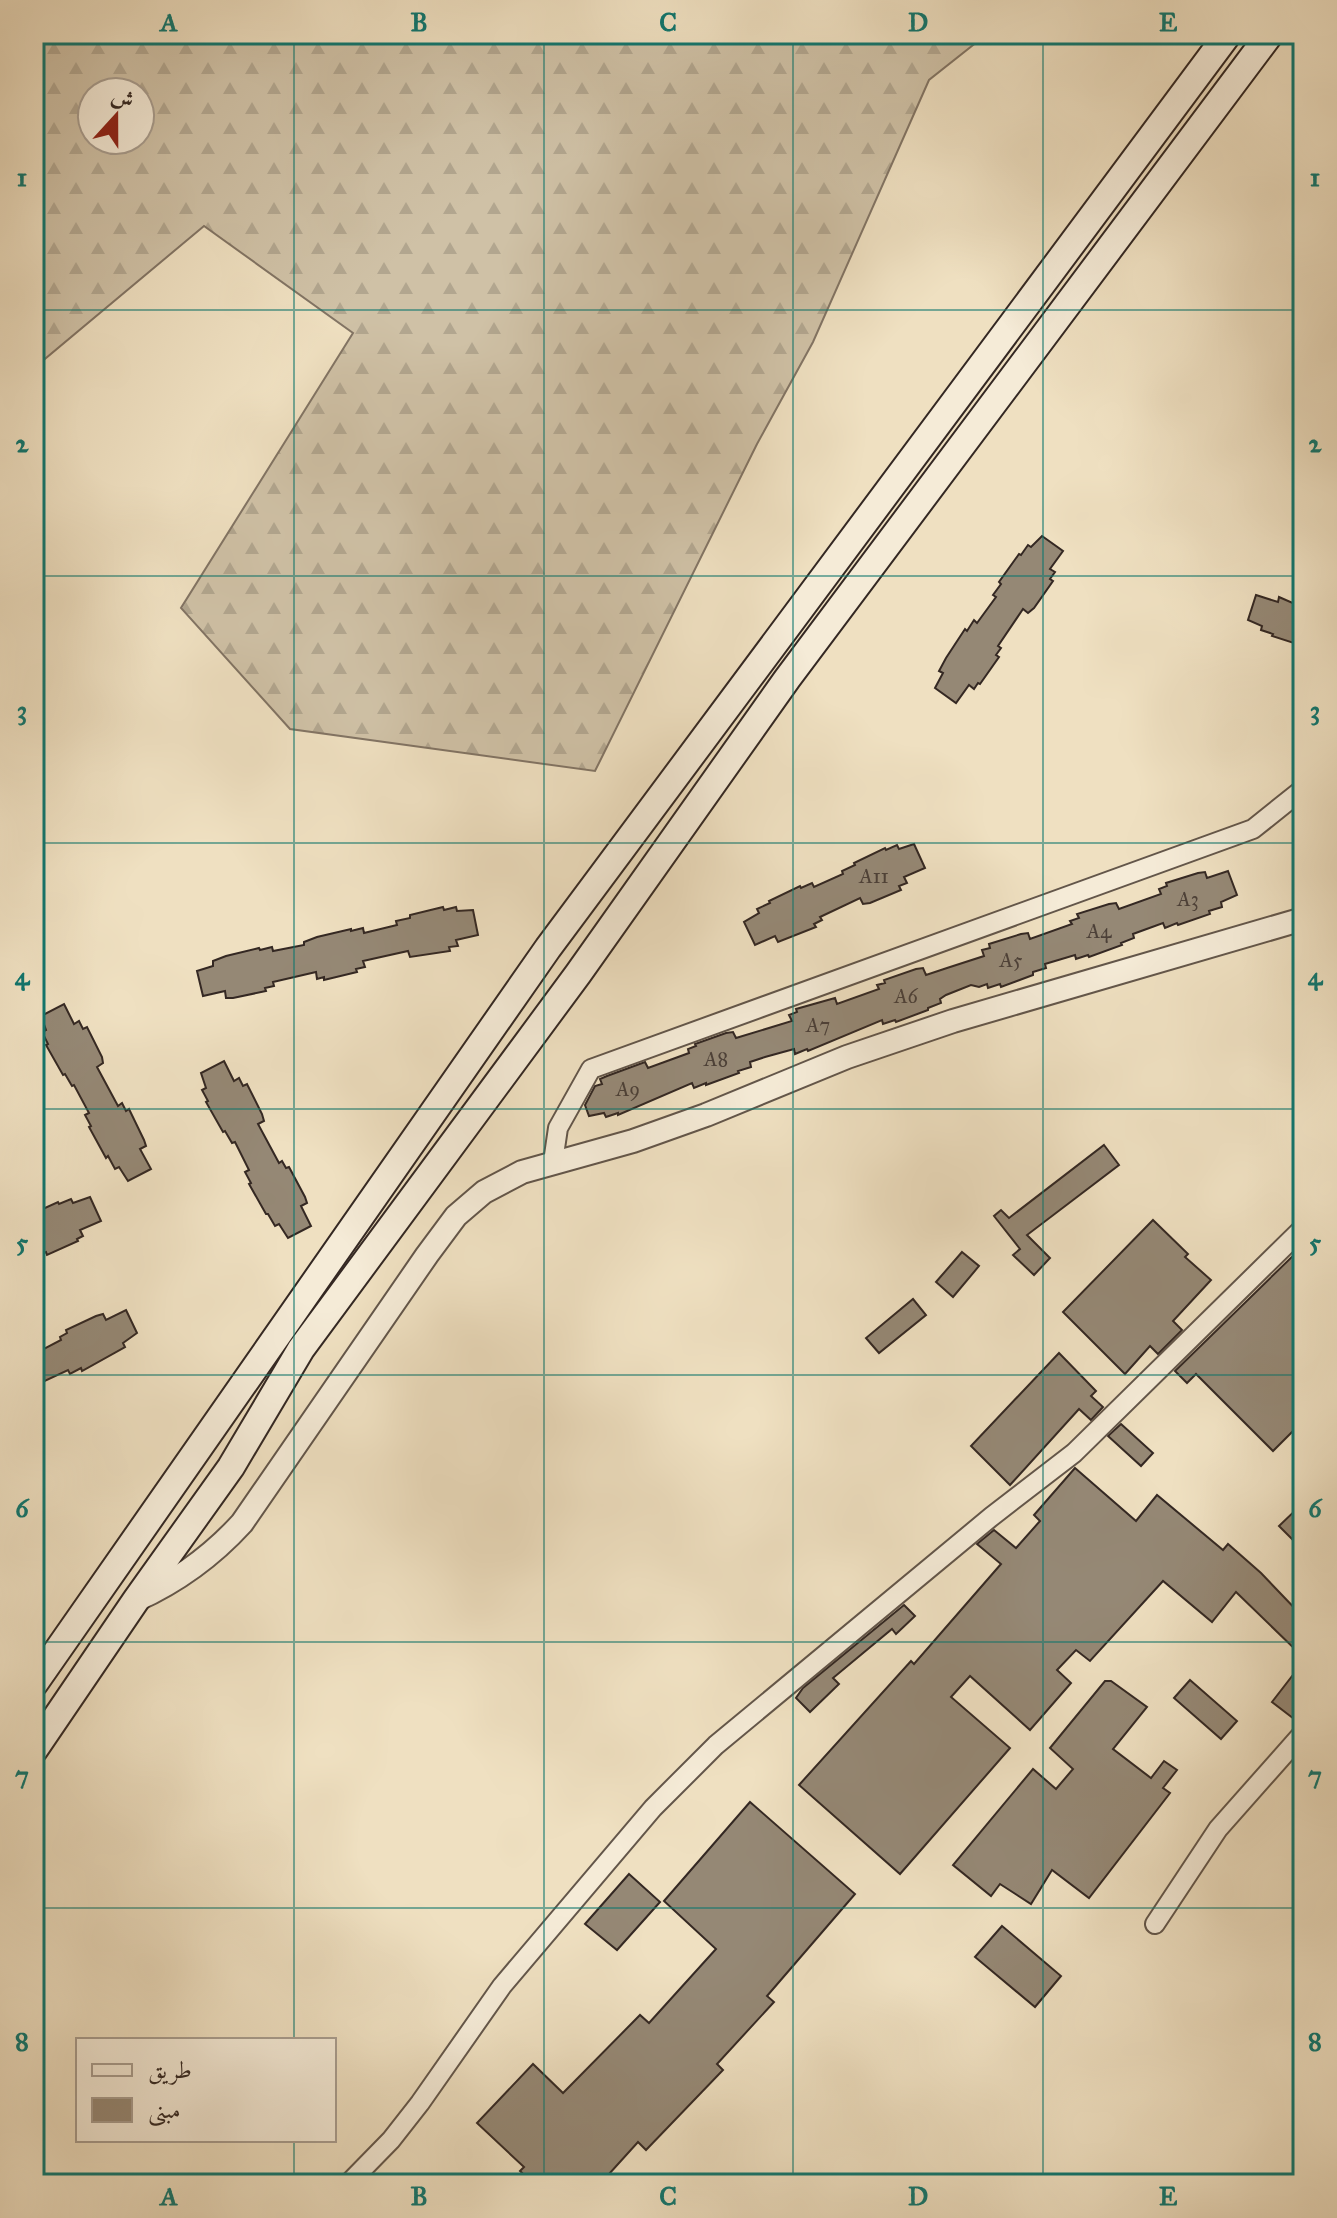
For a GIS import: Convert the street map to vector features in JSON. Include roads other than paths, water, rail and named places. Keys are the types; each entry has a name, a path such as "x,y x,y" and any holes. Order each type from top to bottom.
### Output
{"main road":[{"path":"34,1684 548,948 1228,34"},
{"path":"34,1750 231,1467 301,1349 578,974 787,679 1270,34"},
{"path":"243,1386 270,1404"}],"street":[{"path":"553,1162 558,1128 591,1069 1253,829 1303,789"},
{"path":"136,1600 194,1568 242,1523 456,1216 484,1192 522,1172 633,1141 706,1115 847,1057 953,1021 1303,919"},
{"path":"348,2184 391,2140 502,1986 653,1808 716,1745 991,1517 1074,1453 1303,1228"},
{"path":"1155,1924 1218,1829 1303,1733"}]}
